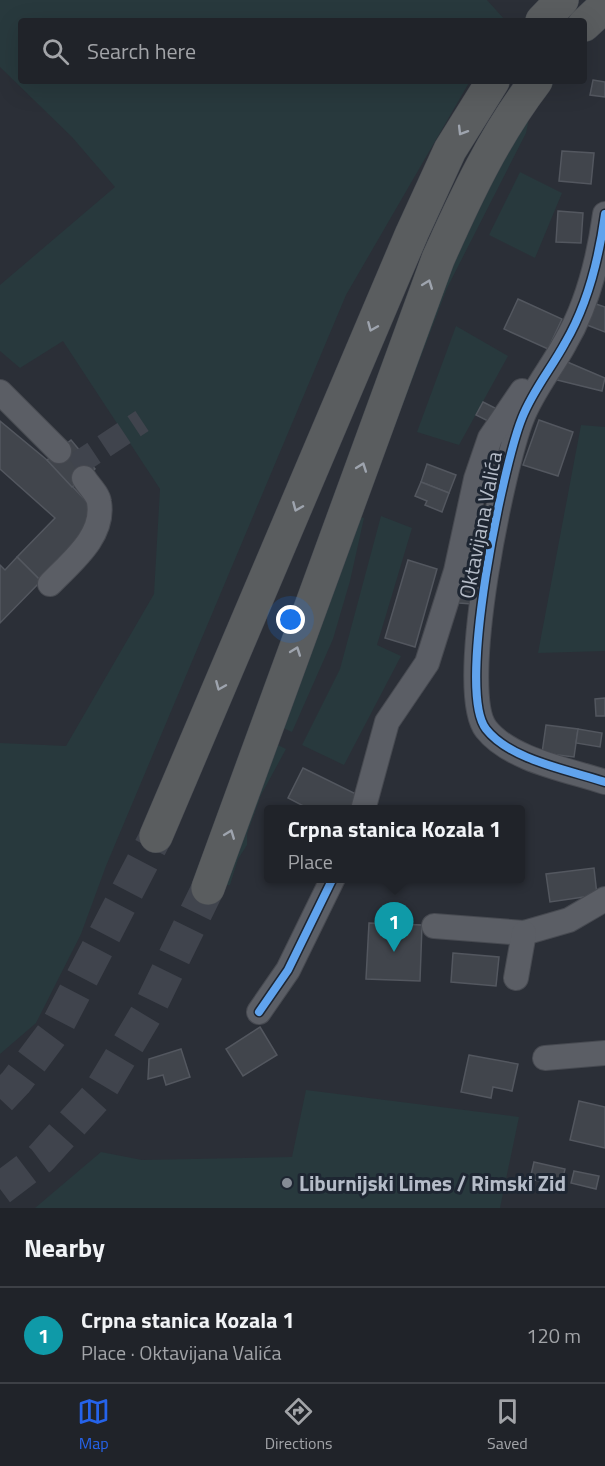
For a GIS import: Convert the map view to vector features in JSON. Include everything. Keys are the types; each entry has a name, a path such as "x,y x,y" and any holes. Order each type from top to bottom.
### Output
{"highway":[{"path":"545,18 562,0"},
{"path":"156,836 411,233 450,150 491,84"},
{"path":"208,888 438,259 480,167 497,137 534,84"}],"street":[{"name":"Oktavijana Valića","path":"604,776 507,747 484,727 476,691 482,606 506,468 522,418 538,384 566,342 589,289 600,251 605,214"},
{"name":"Oktavijana Valića","path":"364,805 387,722 427,663 456,571 476,478 490,438 524,388 538,384"},
{"path":"0,392 59,451"},
{"path":"50,584 91,540 99,519 99,500 84,478"},
{"path":"259,1012 288,970 331,883"},
{"path":"434,926 524,933 569,920 605,899"},
{"path":"516,978 524,933"},
{"path":"545,1058 605,1053"}],"shaded area":[{"path":"0,0 487,0 503,18 18,18 18,84 468,84 346,295 106,866 81,934 36,1023 0,1054 0,743 66,746 154,594 160,489 63,341 20,368 0,351 0,285 115,187 72,137 0,67"},
{"path":"530,113 526,133 447,288 362,512 467,225"},
{"path":"520,172 562,193 535,258 489,235"},
{"path":"456,326 508,356 459,445 417,432"},
{"path":"581,425 605,427 605,651 538,653"},
{"path":"381,516 412,528 377,645 401,656 344,765 302,745 340,669"},
{"path":"360,517 364,518 350,581 333,639 292,732 283,728"},
{"path":"278,745 286,749 261,795 247,834 247,845 238,859 230,885 224,885"},
{"path":"306,1090 519,1117 500,1208 35,1208 101,1152 142,1160 292,1157"}],"building":[{"path":"593,80 605,82 605,97 590,95"},
{"path":"562,151 594,153 591,184 559,181"},
{"path":"558,211 583,213 581,243 556,242"},
{"path":"518,299 562,319 548,349 504,329"},
{"path":"596,304 605,307 605,332 587,325"},
{"path":"565,361 605,378 602,391 557,380"},
{"path":"483,402 499,410 492,423 476,415"},
{"path":"539,420 573,432 558,476 523,465"},
{"path":"0,421 47,460 91,506 86,535 41,581 17,557 55,518 0,469"},
{"path":"71,440 95,469 72,487 47,460"},
{"path":"427,464 456,475 449,493 421,482"},
{"path":"421,482 449,493 442,512 425,505 427,501 415,496"},
{"path":"17,557 41,581 0,623 0,565 5,570"},
{"path":"408,560 437,569 415,647 385,638"},
{"path":"462,574 475,575 472,604 459,603"},
{"path":"605,698 605,716 596,716 595,699"},
{"path":"546,725 578,729 574,757 542,753"},
{"path":"578,729 602,733 600,747 576,743"},
{"path":"303,768 360,796 356,805 301,805 288,798"},
{"path":"594,868 597,895 550,902 546,874"},
{"path":"369,923 422,925 420,981 366,979"},
{"path":"453,953 499,957 496,986 451,982"},
{"path":"260,1027 277,1055 243,1076 226,1049"},
{"path":"181,1049 190,1077 166,1085 163,1075 148,1079 149,1059"},
{"path":"469,1055 518,1064 512,1091 493,1087 491,1098 461,1092"},
{"path":"579,1101 605,1107 605,1148 570,1140"},
{"path":"534,1162 565,1169 561,1186 530,1179"},
{"path":"574,1171 599,1176 596,1189 571,1183"}],"tunnel":[{"path":"74,466 142,421"},
{"path":"0,1099 16,1082 55,1030 156,836"},
{"path":"0,1189 41,1158 97,1096 148,1011 208,888"}],"cycle path":[{"path":"605,214 596,264 580,313 526,408 514,443 494,527 479,626 476,671 478,707 486,729 497,740 510,749 541,763 605,782"},
{"path":"259,1012 288,970 331,883"}],"place":[{"name":"Crpna stanica Kozala 1","path":"394,952"},
{"name":"Liburnijski Limes / Rimski Zid","path":"287,1183"}]}
